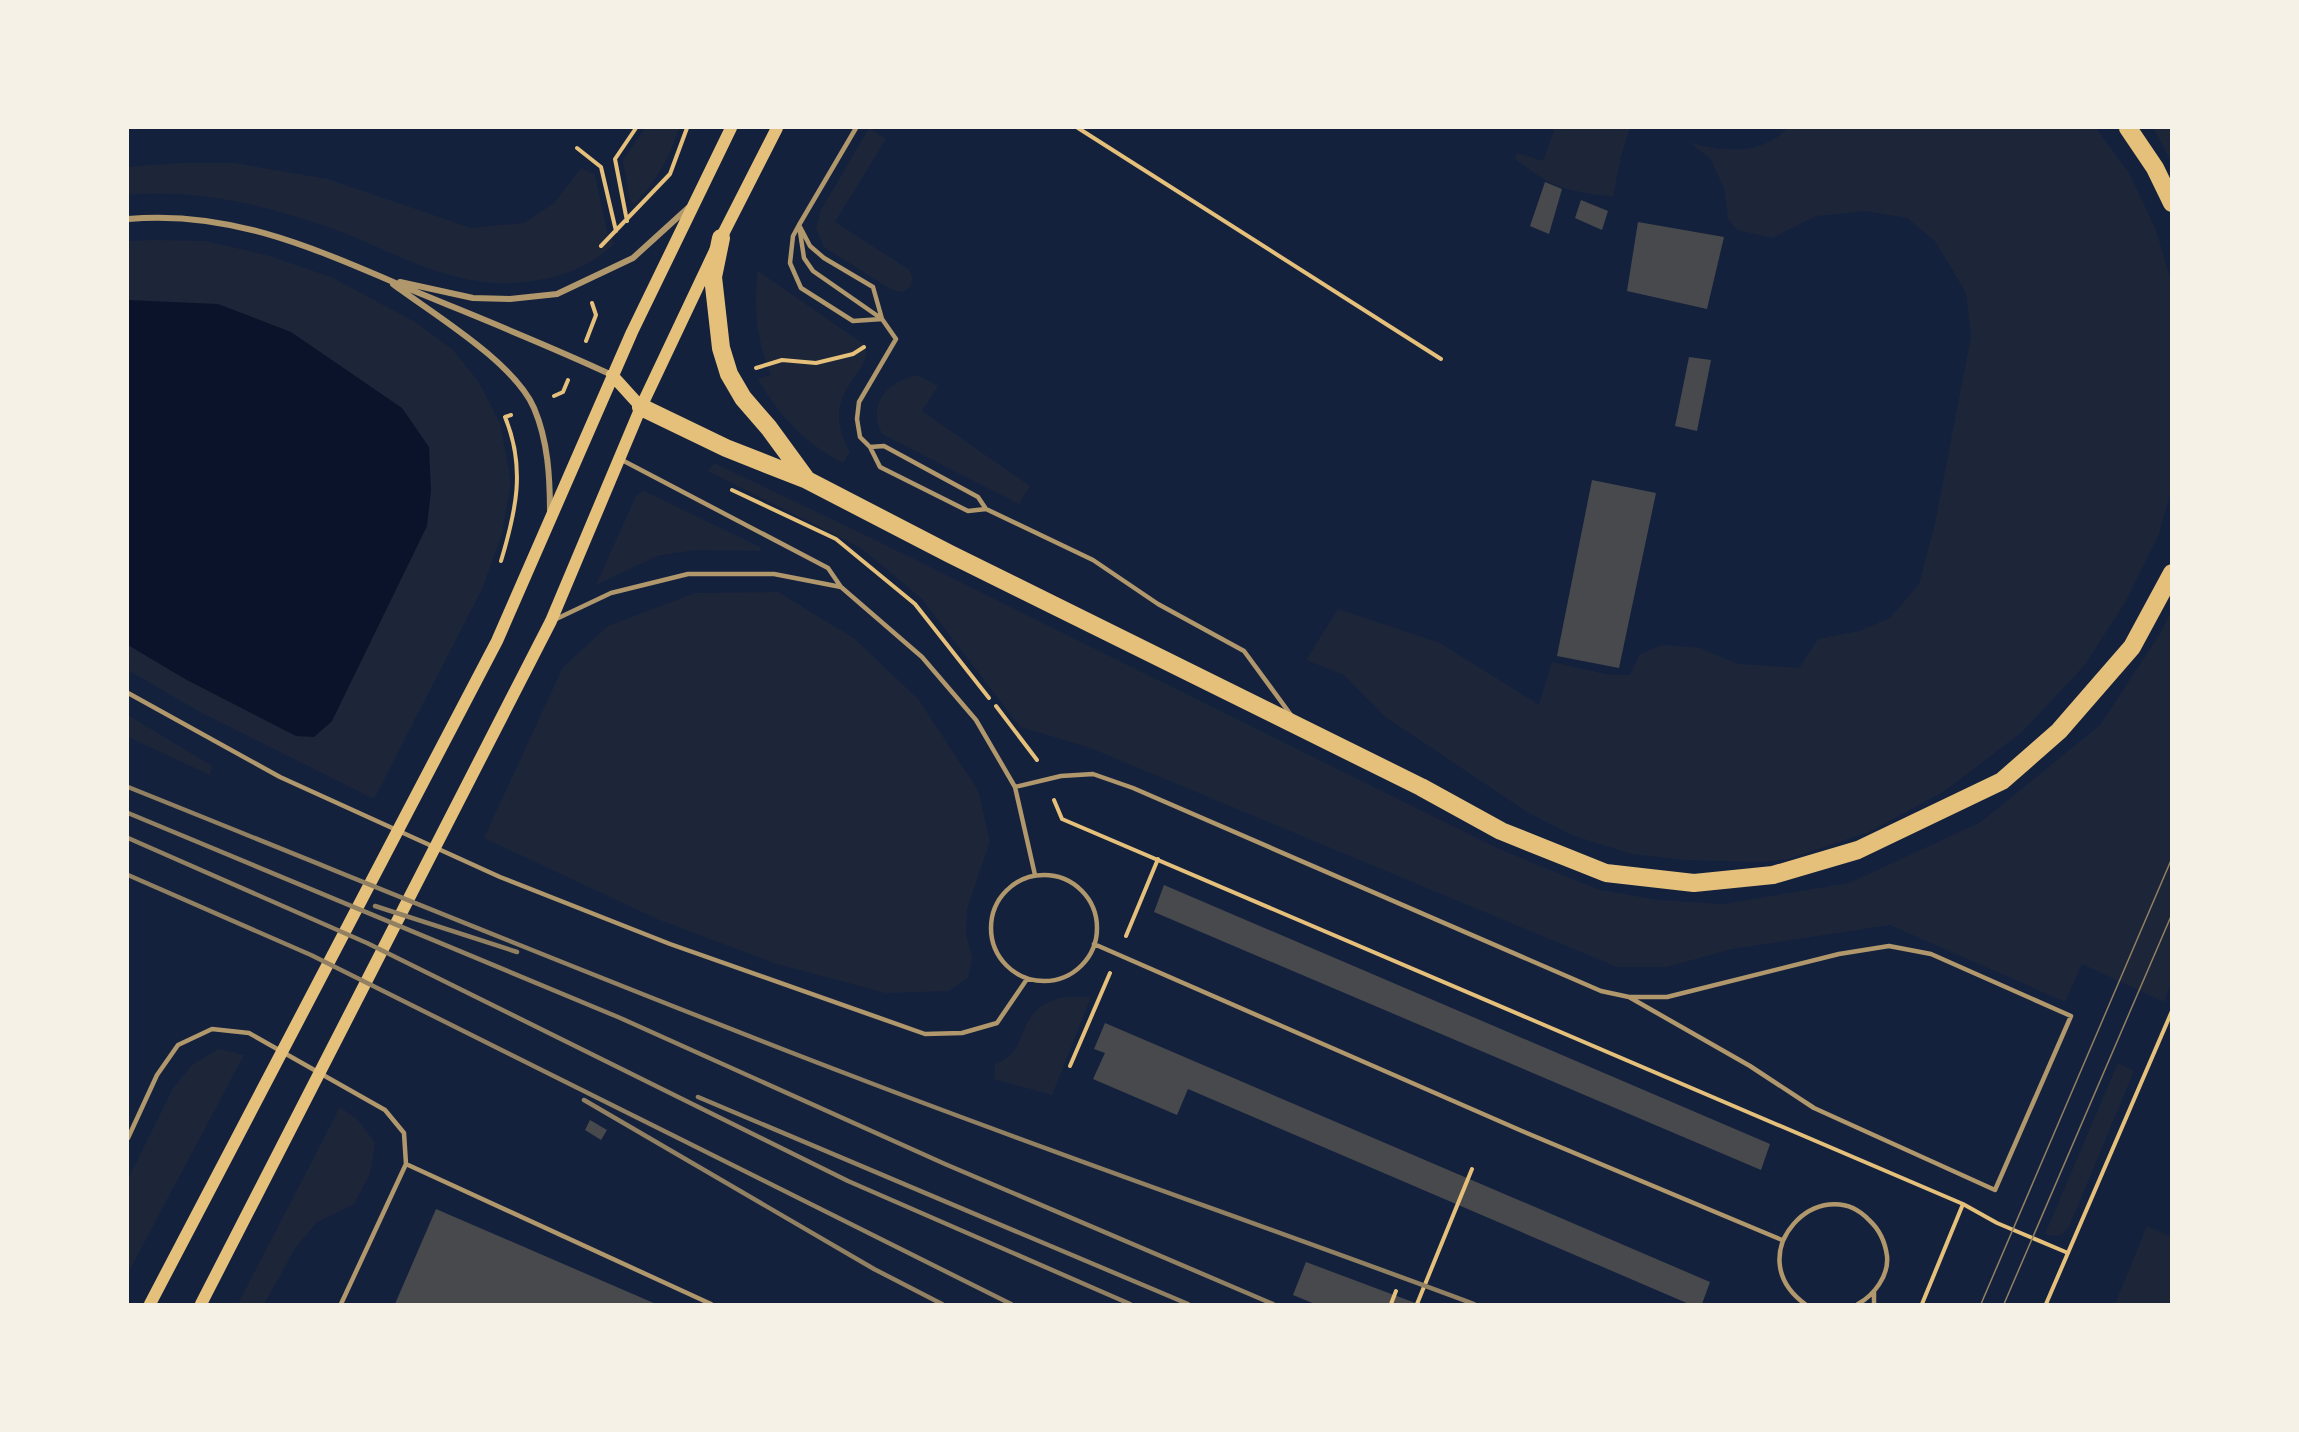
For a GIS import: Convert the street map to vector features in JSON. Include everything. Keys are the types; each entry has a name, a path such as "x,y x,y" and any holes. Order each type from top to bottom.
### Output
{"highway":[{"path":"2128,128 2155,168 2172,203"},
{"path":"721,238 713,277 721,348 729,374 743,398 769,428 807,480"},
{"path":"641,406 726,448 807,480 1422,788 1501,831 1606,873 1694,883 1773,874 1858,850 2002,781 2059,730 2132,647 2172,573"}],"main road":[{"path":"150,1305 497,641 550,525 612,375 731,128"},
{"path":"201,1305 551,621 641,406 721,238 777,128"},
{"path":"612,375 641,406"}],"street":[{"path":"385,279 473,298 510,299 557,294 633,258 693,204"},
{"path":"128,219 152,216 220,221 274,234 612,375"},
{"path":"385,279 504,369 534,407 543,434 548,465 550,525"}],"lane":[{"path":"856,128 793,236 790,263 801,288 853,321 882,319"},
{"path":"799,225 804,258 813,271 882,319"},
{"path":"799,225 810,246 824,258 873,287 882,319 896,339 859,402 860,437 870,447 880,467 968,511 986,509"},
{"path":"870,447 884,446 969,492 978,497 986,509 1093,560 1158,604 1244,651 1299,727"},
{"path":"620,459 800,551 828,568 841,587 922,657 976,720 1015,787 1035,875"},
{"path":"551,621 611,592 688,574 774,574 841,587"},
{"path":"128,693 280,777 500,878 670,944 925,1034 962,1033 997,1023 1027,979"},
{"path":"1015,787 1061,776 1093,774 1133,788 1602,991 1629,996 1668,997 1839,954 1889,946 1931,954 2071,1016 1995,1190 1814,1108 1750,1066 1629,996"},
{"path":"1050,874 1066,879 1080,889 1090,902 1096,917 1097,934 1087,958 1068,975 1042,981 1027,979 1007,966 998,954 993,940 992,925 994,910 1010,885 1022,877 1035,875 1050,874"},
{"path":"1094,944 1522,1131 1782,1240"},
{"path":"128,1138 157,1075 178,1045 212,1029 249,1033 385,1110 404,1133 406,1164 341,1305"},
{"path":"406,1164 711,1305"},
{"path":"1804,1305 1785,1285 1780,1271 1778,1256 1782,1240 1803,1214 1818,1207 1834,1205 1851,1208 1866,1216 1881,1235 1887,1259 1884,1277 1874,1291 1857,1305"},
{"path":"1874,1291 1874,1305"}],"path":[{"path":"627,222 615,159 636,128"},
{"path":"498,572 513,521 518,491 516,442 505,417 534,407 563,392 596,315 584,283 578,258 603,245 670,174 687,128"},
{"path":"1078,128 1441,359"},
{"path":"577,148 601,167 616,231"},
{"path":"755,368 782,360 816,363 896,339"},
{"path":"1062,819 1963,1204 1997,1223 2068,1253"},
{"path":"2046,1305 2172,1011"},
{"path":"1416,1305 1472,1169"},
{"path":"1922,1305 1963,1204"},
{"path":"1391,1305 1396,1291"}],"shaded area":[{"path":"645,128 679,128 661,169 634,205 630,200 623,160"},
{"path":"869,128 886,139 835,222 908,269 912,275 912,282 903,292 892,290 824,247 816,228 821,210"},
{"path":"1555,128 1630,128 1621,156 1613,197 1561,187 1540,177 1515,159 1517,153 1543,161"},
{"path":"1788,128 2096,128 2129,173 2156,230 2171,281 2171,490 2159,534 2126,601 2084,666 2022,732 1943,792 1869,832 1788,859 1761,862 1685,860 1632,854 1574,836 1527,812 1384,716 1344,675 1306,660 1338,609 1440,643 1539,705 1552,662 1609,675 1630,675 1640,654 1663,645 1700,648 1738,664 1799,668 1818,639 1859,631 1890,618 1919,584 1935,524 1971,336 1966,293 1935,241 1907,218 1866,211 1816,216 1772,238 1737,230 1728,219 1725,191 1711,159 1689,142 1729,150 1742,149 1766,143"},
{"path":"2153,128 2171,128 2171,161"},
{"path":"181,163 234,163 328,179 471,228 524,223 554,203 581,168 595,175 608,236 615,243 591,261 554,277 511,283 452,276 340,231 265,208 197,196 128,195 128,167"},
{"path":"128,241 206,241 270,256 333,278 415,322 453,350 478,381 500,423 511,482 502,534 482,589 374,799 200,712 128,670"},
{"path":"758,271 865,345 866,356 842,399 839,414 841,431 850,452 843,463 816,447 794,427 775,405 758,379 771,375 757,324"},
{"path":"128,300 218,304 291,332 402,408 429,447 431,491 427,526 332,721 314,737 296,736 185,679 128,645"},
{"path":"917,375 938,386 922,411 1030,486 1019,504 882,434 877,413 883,396 897,383"},
{"path":"714,463 865,535 1499,849 1600,890 1659,900 1723,904 1849,883 1981,822 2100,725 2160,634 2171,612 2171,984 2164,1002 2082,964 2065,1002 1890,925 1732,949 1667,967 1617,967 1088,747 1020,727 922,599 861,548 708,471"},
{"path":"644,491 760,547 761,551 696,550 657,556 596,585 636,496"},
{"path":"778,592 855,639 918,699 978,790 990,841 967,909 966,935 972,958 968,978 949,991 886,993 777,964 657,919 484,838 563,667 608,626 695,593"},
{"path":"128,715 212,766 210,775 128,737"},
{"path":"1064,997 1091,997 1052,1095 994,1079 995,1064 1007,1058 1014,1050 1029,1020 1037,1010"},
{"path":"218,1049 244,1055 128,1273 128,1179 173,1088 192,1065"},
{"path":"2118,1063 2134,1071 2069,1227 2064,1233 2058,1235 2045,1234"},
{"path":"340,1107 359,1121 375,1143 370,1174 354,1204 317,1222 296,1247 264,1304 238,1304"},
{"path":"2147,1226 2171,1237 2171,1304 2115,1304"}],"building":[{"path":"1545,182 1562,189 1549,234 1530,226"},
{"path":"1581,200 1608,211 1602,230 1575,218"},
{"path":"1638,222 1724,237 1707,309 1627,291"},
{"path":"1689,357 1711,360 1697,431 1675,426"},
{"path":"1592,480 1656,493 1619,668 1557,656"},
{"path":"1164,885 1770,1144 1761,1170 1154,912"},
{"path":"1105,1023 1710,1282 1702,1304 1689,1304 1188,1089 1177,1115 1093,1079 1105,1053 1094,1049"},
{"path":"590,1120 607,1130 601,1140 585,1130"},
{"path":"436,1209 656,1304 395,1304"},
{"path":"1306,1262 1418,1304 1315,1304 1293,1295"}],"tram line":[{"path":"1981,1304 2172,858"},
{"path":"2004,1304 2172,914"}],"railway":[{"path":"128,787 855,1077 1474,1304"},
{"path":"128,813 618,1017 945,1164 1273,1304"},
{"path":"128,838 367,943 848,1181 1130,1304"},
{"path":"128,875 311,955 1011,1304"},
{"path":"375,906 517,952"},
{"path":"698,1097 1188,1304"},
{"path":"584,1100 874,1269 942,1304"}]}
